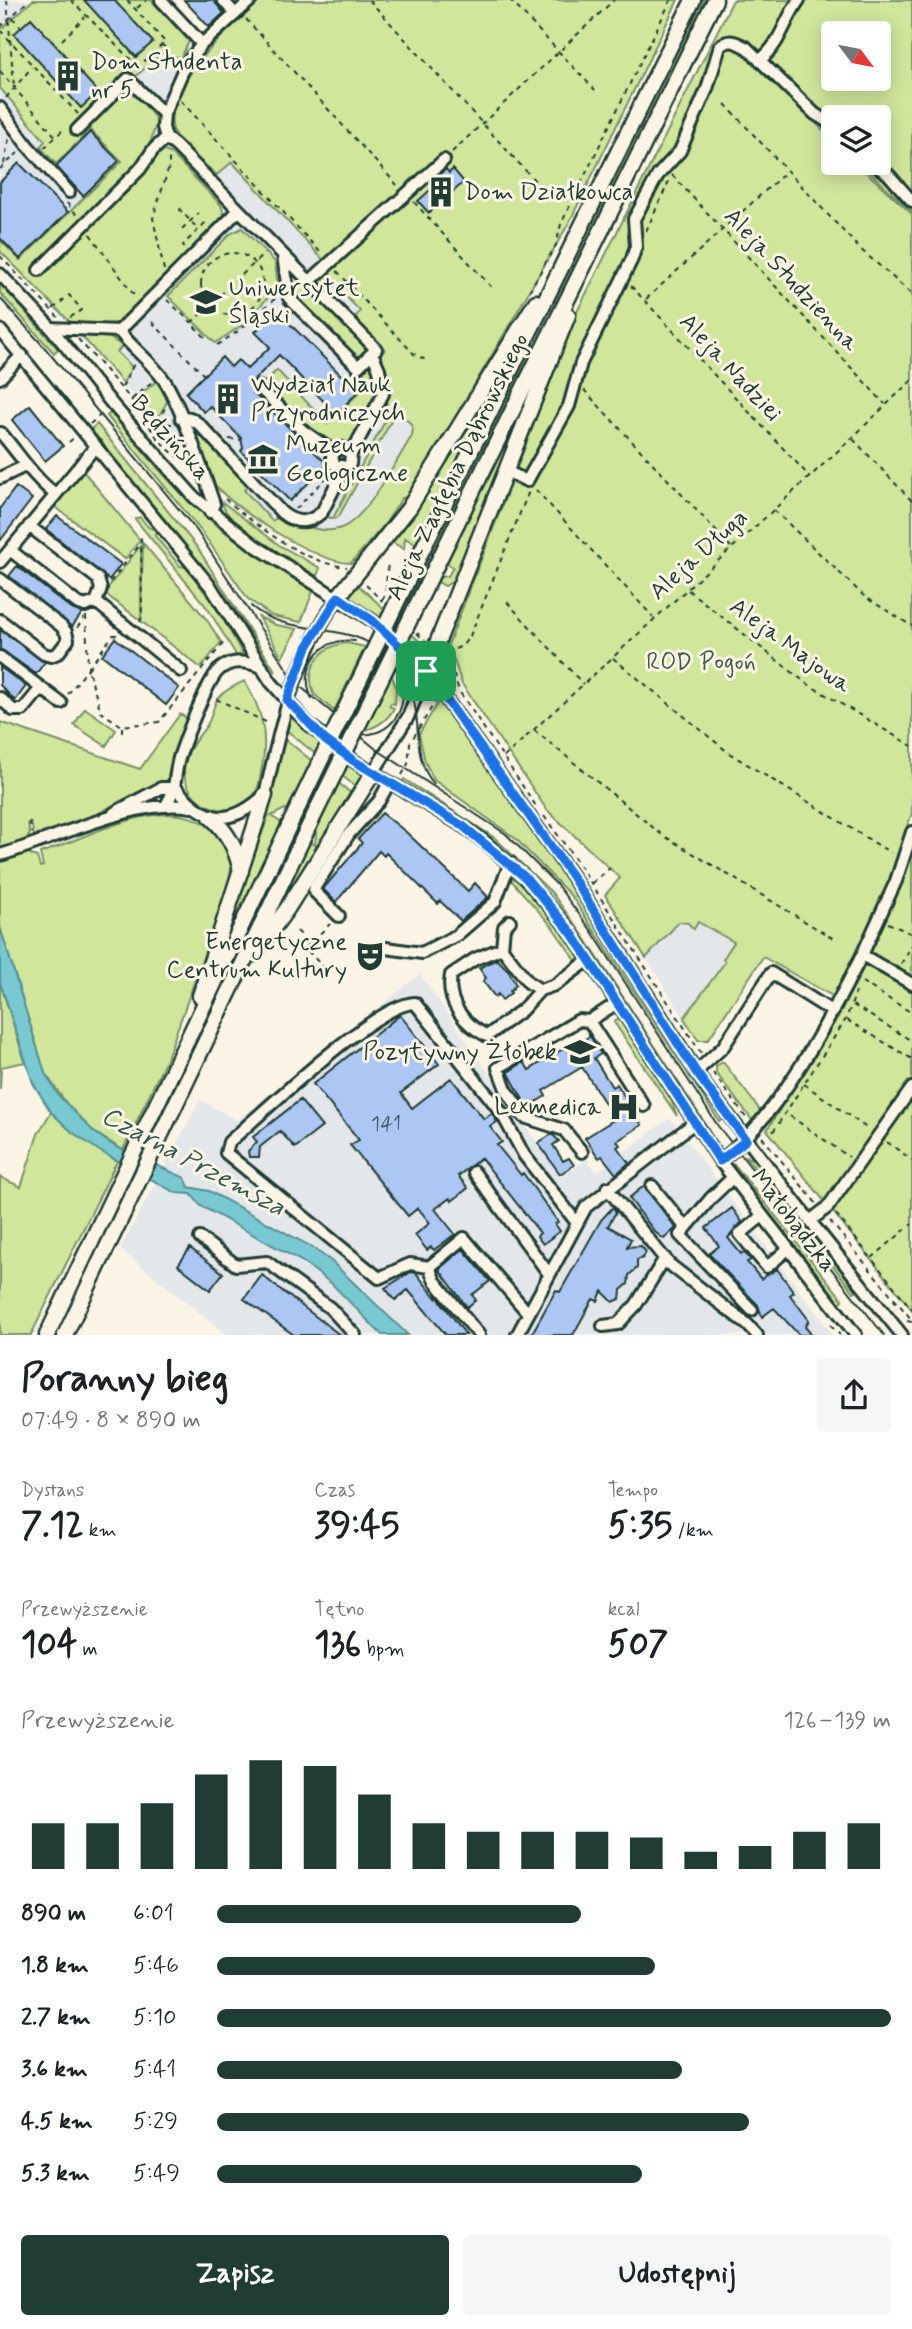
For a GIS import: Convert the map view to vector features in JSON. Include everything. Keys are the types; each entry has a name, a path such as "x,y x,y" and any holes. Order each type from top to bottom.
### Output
{"main road":[{"name":"Aleja Zagłębia Dąbrowskiego","path":"47,1335 425,544 693,0"},
{"name":"Aleja Zagłębia Dąbrowskiego","path":"65,1335 304,836 715,0"},
{"path":"338,597 409,508 497,361 569,251"},
{"path":"426,671 544,380 586,262"},
{"path":"234,980 286,909 373,773"},
{"path":"190,1034 265,794"},
{"path":"211,817 232,841 241,872"}],"street":[{"path":"161,0 202,44"},
{"path":"223,0 239,15"},
{"path":"251,0 239,15 202,44 185,66 164,114 166,138 310,281 376,349 358,367 289,298 283,255"},
{"path":"761,59 773,48 799,0"},
{"path":"506,471 530,483 569,406 581,363 632,259 636,246 634,219 659,175 680,151 707,89 720,46 734,40 761,59 781,83 821,118"},
{"path":"77,130 128,79 164,114"},
{"path":"1,106 27,145 69,192"},
{"path":"39,270 140,169 153,150 166,138"},
{"path":"310,281 444,160"},
{"path":"889,175 912,201"},
{"path":"118,331 239,210"},
{"name":"Będzińska","path":"0,274 51,328 176,478 210,512 254,545 373,621 426,671 572,876 696,1072 748,1143"},
{"path":"51,328 118,331 159,375 172,396 214,504 210,512"},
{"path":"0,330 211,587 262,667 287,700 325,740 373,773 394,782 463,826 510,863 495,902 457,936 422,953 386,948"},
{"path":"182,421 190,418 199,424 282,513 299,522 316,518 322,512 341,467 352,459 351,454 383,394 379,369 372,354"},
{"path":"0,378 22,355"},
{"path":"258,387 302,430 334,452"},
{"path":"1,433 25,466 55,494"},
{"path":"0,562 96,446"},
{"path":"341,467 332,460 334,452 342,448 351,454"},
{"path":"0,478 25,466"},
{"path":"29,526 98,579 101,589 91,607"},
{"path":"10,550 77,603 91,607 132,632 181,671"},
{"path":"0,579 61,626 68,640 58,653 51,656 44,654 0,620"},
{"path":"0,855 34,841 103,820 166,805 191,807 211,817 236,815 252,807 265,794 287,700 307,647 338,597"},
{"path":"0,657 61,703"},
{"path":"166,805 176,788 183,748 214,675 225,666 237,662 262,667"},
{"path":"373,773 408,716 426,671"},
{"path":"0,698 13,710 23,710 41,688"},
{"path":"335,912 314,891 315,887 349,834 394,782"},
{"path":"176,788 191,807"},
{"path":"103,820 155,791 176,788"},
{"path":"720,1161 748,1143 833,1012 896,881 912,832"},
{"name":"Małobądzka","path":"510,863 535,888 571,932 732,1178 856,1335"},
{"path":"510,921 504,927 502,948 528,982 540,990"},
{"path":"502,948 475,959 451,975 451,996 463,1021 487,1036 522,1010 540,990 555,985 589,960"},
{"path":"862,955 912,984"},
{"path":"696,1072 723,1047 771,973 833,1012"},
{"path":"527,1312 464,1238 429,1267 410,1264 379,1278 226,1153 229,1142 365,1027 406,1003 415,1003 501,1112 524,1155 577,1223"},
{"path":"582,1152 564,1130 524,1117 506,1089 498,1068 579,1020 589,1021 617,1003"},
{"path":"589,1021 644,1106"},
{"path":"810,1222 826,1208 912,1088"},
{"path":"517,1335 527,1312 586,1207 607,1188 694,1123"},
{"name":"Małobądzka","path":"748,1143 902,1335"},
{"path":"474,1172 549,1274"},
{"path":"732,1178 712,1196 680,1235 752,1310"},
{"path":"652,1186 686,1228"},
{"path":"607,1188 665,1258 757,1335"},
{"path":"761,1217 740,1234 767,1267 788,1250"},
{"path":"200,1238 236,1265 267,1262 330,1308 355,1335"},
{"path":"606,1330 636,1305 665,1258"},
{"path":"429,1267 435,1281 479,1335"}],"path":[{"path":"7,0 14,87"},
{"path":"29,0 0,29 79,115"},
{"path":"71,0 138,67"},
{"path":"127,0 165,42 163,44 169,63"},
{"path":"136,9 146,0"},
{"path":"369,0 548,195"},
{"path":"510,0 595,90"},
{"path":"444,160 481,121 614,0"},
{"path":"524,301 556,245 561,224 671,0"},
{"path":"239,15 493,289"},
{"path":"62,40 86,16"},
{"path":"10,18 21,27"},
{"path":"128,79 163,44"},
{"path":"1,106 32,66"},
{"path":"0,71 56,138 36,156"},
{"path":"177,97 414,354 428,361"},
{"path":"725,104 859,248 912,294"},
{"path":"4,166 9,138"},
{"path":"0,169 27,145"},
{"path":"169,165 153,218 165,276 169,281"},
{"path":"645,299 787,170"},
{"name":"Aleja Studzienna","path":"636,246 647,230 673,176 886,405"},
{"path":"71,209 78,217"},
{"path":"175,215 181,209 199,230"},
{"path":"182,229 199,213"},
{"path":"184,244 208,220"},
{"path":"95,243 139,302 140,310"},
{"path":"191,323 274,245"},
{"path":"239,253 255,263 263,279 258,302 238,315 227,316 210,305 201,290 206,267 227,254 239,253"},
{"name":"Aleja Nadziei","path":"625,282 645,299 810,477"},
{"path":"158,291 205,337"},
{"path":"217,345 240,330 281,293 288,291"},
{"path":"52,310 69,295 82,310 62,321"},
{"path":"152,321 204,375"},
{"path":"121,388 141,355"},
{"path":"131,399 159,375"},
{"name":"Aleja Długa","path":"503,757 810,477 912,380"},
{"path":"582,388 731,548"},
{"path":"151,429 172,396"},
{"path":"88,426 108,409"},
{"path":"146,415 156,425 186,462 175,456 151,429 146,415"},
{"path":"89,419 92,423"},
{"path":"156,425 182,421"},
{"path":"852,438 912,500"},
{"path":"232,440 242,440"},
{"path":"286,510 297,509 341,467"},
{"path":"446,653 462,646 470,636 530,483 654,617"},
{"path":"774,510 865,597 912,626"},
{"path":"132,632 142,617 142,536"},
{"path":"101,589 104,590 142,542"},
{"path":"381,600 385,595 388,562"},
{"name":"Aleja Majowa","path":"687,589 806,683 912,747"},
{"path":"507,602 583,684"},
{"path":"68,640 91,607"},
{"path":"91,607 88,670 101,712 122,726 159,722 225,641"},
{"path":"61,703 113,635 118,634"},
{"path":"612,658 729,753 891,853"},
{"path":"450,687 455,684"},
{"path":"394,782 408,764 410,743 437,698"},
{"path":"215,699 266,722"},
{"path":"122,726 122,737"},
{"path":"533,729 661,834 834,939"},
{"path":"29,822 34,841"},
{"path":"591,883 610,868"},
{"path":"325,969 306,948 335,912"},
{"path":"885,930 889,922 912,934"},
{"path":"297,931 311,943"},
{"path":"895,974 912,945"},
{"path":"861,982 912,1013"},
{"path":"773,1132 846,1019 856,991"},
{"path":"852,1005 912,1041"},
{"path":"846,1019 912,1059"},
{"path":"804,1084 912,1160"},
{"path":"790,1116 859,1163"},
{"path":"756,1130 912,1309"},
{"path":"826,1208 912,1321"},
{"path":"871,1259 912,1224"},
{"path":"908,1227 912,1231"},
{"path":"894,1297 896,1308"},
{"path":"907,1321 912,1321"},
{"path":"831,1325 840,1335"}],"shaded area":[{"name":"Uniwersytet Śląski","path":"0,0 153,0 191,42 164,97 157,129 160,139 206,187 232,162 413,358 453,374 364,516 316,549 272,526 214,465 152,417 0,248"},
{"path":"679,922 698,922 734,942 723,958 725,962 684,1018 646,958"},
{"path":"420,974 561,1177 587,1159 597,1172 670,1118 833,1335 227,1335 120,1249 200,1100 237,1120"}],"green space":[{"path":"33,0 151,0 189,41 181,58 162,53 134,78 128,74 71,131 76,136 122,89 133,89 157,121 149,147 135,167 32,268 41,276 146,171 162,150 172,154 221,205 225,217 117,323 100,325 70,322 0,251 0,240 20,260 122,161 90,130 56,164 40,147 45,141 0,88 0,30"},
{"path":"260,0 678,0 569,223 409,497 402,498 386,523 351,563 337,561 299,545 240,508 215,485 191,429 196,427 250,484 244,490 272,521 280,516 323,530 338,529 349,524 370,503 413,431 406,419 395,414 339,516 335,519 323,516 333,518 390,412 376,403 353,443 339,446 305,428 263,384 277,370 327,424 359,393 351,383 385,350 354,319 360,311 332,282 324,288 315,280 328,265 232,162 217,175 187,149 174,133 172,116 176,98 187,79 216,42"},
{"path":"701,0 708,0 557,304 553,296"},
{"name":"ROD Pogoń","path":"733,0 912,0 912,212 873,175 891,175 891,105 821,105 821,127 809,116 821,128 821,175 869,175 912,214 912,813 879,909 836,998 763,957 708,1040 698,1040 684,1018 725,962 723,959 734,942 698,922 694,929 688,923 679,922 646,958 605,895 620,878 547,810 462,684 447,648 578,310"},
{"path":"242,228 275,262 278,287 241,326 215,343 168,296 230,234"},
{"path":"290,270 364,341 367,349 364,355 355,360 294,299"},
{"path":"0,283 58,349 54,353 0,293"},
{"path":"79,333 107,336 122,346 117,352 132,367 123,383"},
{"path":"531,343 543,363 458,578 445,586 438,582 440,577 448,576 453,567 405,538 404,549 392,542 425,493 498,367"},
{"path":"158,380 168,400 156,421 135,398"},
{"path":"111,412 166,477 202,513 270,563 314,589 301,622 272,616 248,599 202,532 107,416"},
{"path":"97,424 197,547 276,672 229,602 90,430"},
{"path":"84,472 140,540 125,559 54,506 77,476"},
{"path":"221,501 279,545 320,568 317,576 248,535 227,513"},
{"path":"140,517 148,527 156,530 155,536 180,566 186,567 221,614 244,657 238,658 208,609 135,519"},
{"path":"143,543 207,620 221,642 201,668 141,621"},
{"path":"141,545 141,618 140,620 104,593"},
{"path":"356,583 429,650 425,657 348,595"},
{"path":"259,617 276,625 297,629 282,658"},
{"path":"347,643 365,647 334,711 314,694 311,675 322,654 337,645"},
{"path":"391,674 396,687 395,704 391,703 389,706 394,708 380,724 363,731"},
{"path":"244,681 255,701 264,732 264,755 259,783 256,792 245,803 233,809 219,809 207,805 188,787 184,774 186,759 207,725 218,698"},
{"path":"439,701 557,866 722,1119 719,1121 572,897 515,838 434,780 425,762 419,734"},
{"path":"85,708 116,730 106,746 74,725"},
{"path":"180,714 187,718 174,751 167,781 139,791 90,818 58,829 34,836 31,822 28,823 30,834 26,839 31,855 37,857 40,867 43,866 40,853 107,827 156,815 179,815 200,821 218,835 227,848 231,869 227,891 167,1058 123,1150 94,1132 74,1114 45,1073 0,927 0,722 140,769"},
{"path":"290,717 361,775 362,779 357,788 285,729"},
{"path":"284,738 352,794 269,924 309,842 315,845 316,834 285,809 271,816 282,823 220,954 268,816"},
{"path":"404,779 495,838 551,892 583,935 708,1128 705,1130 578,932 535,879 481,831 402,783"},
{"path":"912,856 912,1310 767,1130 841,1011 864,967"},
{"path":"512,873 551,918 581,959 577,962 551,925 510,879"},
{"path":"0,982 25,1062 1,1067 0,1090"},
{"path":"619,1019 671,1099 677,1116 614,1022"},
{"path":"723,1062 760,1112 752,1120 716,1073 716,1066"},
{"path":"51,1112 72,1132 117,1161 31,1335 0,1335 0,1177 21,1187 38,1134"},
{"path":"745,1156 754,1160 858,1289 854,1292"},
{"path":"734,1164 843,1300 839,1304 740,1180 733,1169"}],"water":[{"path":"0,927 45,1073 58,1095 94,1132 114,1146 185,1178 189,1187 209,1191 310,1246 331,1261 408,1335 382,1335 332,1284 303,1262 201,1206 191,1194 176,1193 101,1152 72,1132 51,1112 33,1083 0,982"}],"building":[{"path":"84,0 114,0 153,42 136,57"},
{"path":"184,0 213,0 224,13 209,27"},
{"name":"Dom Studenta nr 5","path":"31,18 98,92 81,108 14,34"},
{"path":"90,132 119,161 83,196 56,166"},
{"path":"19,163 68,212 20,259 0,238 0,182"},
{"name":"Dom Działkowca","path":"446,169 449,173 453,169 464,182 429,213 418,201 439,182 435,178"},
{"name":"Wydział Nauk Przyrodniczych","path":"276,310 358,392 336,414 279,355 249,385 253,393 325,462 326,466 290,501 241,451 241,438 210,406 204,412 186,393 222,357 231,367 238,360 247,369 270,347 255,332"},
{"path":"30,405 63,446 45,461 12,420"},
{"path":"16,487 32,499 0,541 0,508"},
{"path":"57,516 121,564 109,580 46,529"},
{"path":"17,566 72,609 82,613 72,627 9,576"},
{"path":"0,630 45,662 36,674 0,649"},
{"path":"115,638 179,688 166,705 102,655"},
{"path":"0,667 26,686 15,701 0,685"},
{"path":"382,813 468,891 475,883 488,897 461,921 440,901 438,904 386,853 384,856 379,851 336,902 323,889 362,843 358,839"},
{"path":"497,959 508,970 516,985 502,1000 498,994 495,997 483,981 486,978 479,968"},
{"path":"400,1015 439,1064 401,1093 412,1108 451,1078 484,1119 492,1113 497,1122 490,1127 502,1142 497,1145 521,1175 523,1173 558,1222 555,1224 560,1231 543,1244 537,1236 540,1233 481,1158 458,1176 468,1188 452,1201 450,1198 435,1209 455,1234 434,1250 431,1247 427,1250 415,1235 430,1223 418,1208 408,1216 350,1145 359,1140 313,1084"},
{"path":"590,1036 601,1054 594,1058 612,1087 617,1084 642,1125 617,1141 620,1145 617,1147 629,1163 616,1174 602,1156 599,1158 585,1138 615,1119 582,1067 543,1091 546,1096 527,1107 508,1072 524,1062 529,1070"},
{"path":"300,1100 322,1127 295,1148 280,1131 260,1147 259,1157 249,1157 248,1151 257,1142 253,1137"},
{"path":"552,1134 559,1141 553,1145 563,1161 569,1158 574,1165 560,1174 538,1143"},
{"path":"644,1186 676,1228 664,1239 655,1232 629,1198"},
{"path":"613,1207 616,1212 608,1226 631,1239 627,1247 641,1246 646,1252 643,1258 637,1260 637,1268 629,1275 628,1284 621,1290 620,1299 613,1302 602,1291 598,1301 593,1299 573,1335 531,1335 556,1290 560,1292 601,1220"},
{"path":"732,1208 742,1222 728,1238 741,1254 744,1252 751,1260 747,1262 761,1279 777,1269 794,1292 790,1295 809,1320 805,1327 812,1335 799,1335 774,1308 762,1317 758,1305 709,1254 719,1246 706,1228"},
{"path":"190,1248 223,1273 210,1290 178,1265"},
{"path":"463,1249 490,1281 472,1295 476,1300 467,1307 439,1269"},
{"path":"411,1272 416,1273 436,1298 436,1295 466,1335 446,1335 408,1290 395,1300 385,1288"},
{"path":"262,1275 340,1335 294,1335 244,1299"}],"tram line":[{"path":"0,298 197,531 296,683 376,749 506,834 557,885 591,930 718,1126 884,1335"},
{"path":"251,606 266,616 283,622 355,637 371,644 386,656 412,696 420,755 427,775 434,784"},
{"path":"312,699 308,676 315,656 332,644 355,641"},
{"path":"353,733 375,733 392,722 402,704 401,681"}],"place":[{"name":"Dom Studenta nr 5","path":"68,76"},
{"name":"Dom Działkowca","path":"441,192"},
{"name":"Uniwersytet Śląski","path":"206,302"},
{"name":"Wydział Nauk Przyrodniczych","path":"228,399"},
{"name":"Muzeum Geologiczne","path":"263,459"},
{"name":"Energetyczne Centrum Kultury","path":"370,956"},
{"name":"Pozytywny Żłobek","path":"580,1052"},
{"name":"Lexmedica","path":"624,1107"}],"route":[{"path":"338,597 373,621 426,671 572,876 696,1072 746,1140 720,1161 571,932 526,878 463,826 389,783 325,740 287,700 307,647 338,597"}],"water label":[{"name":"Czarna Przemsza","path":"193,1162"}]}
